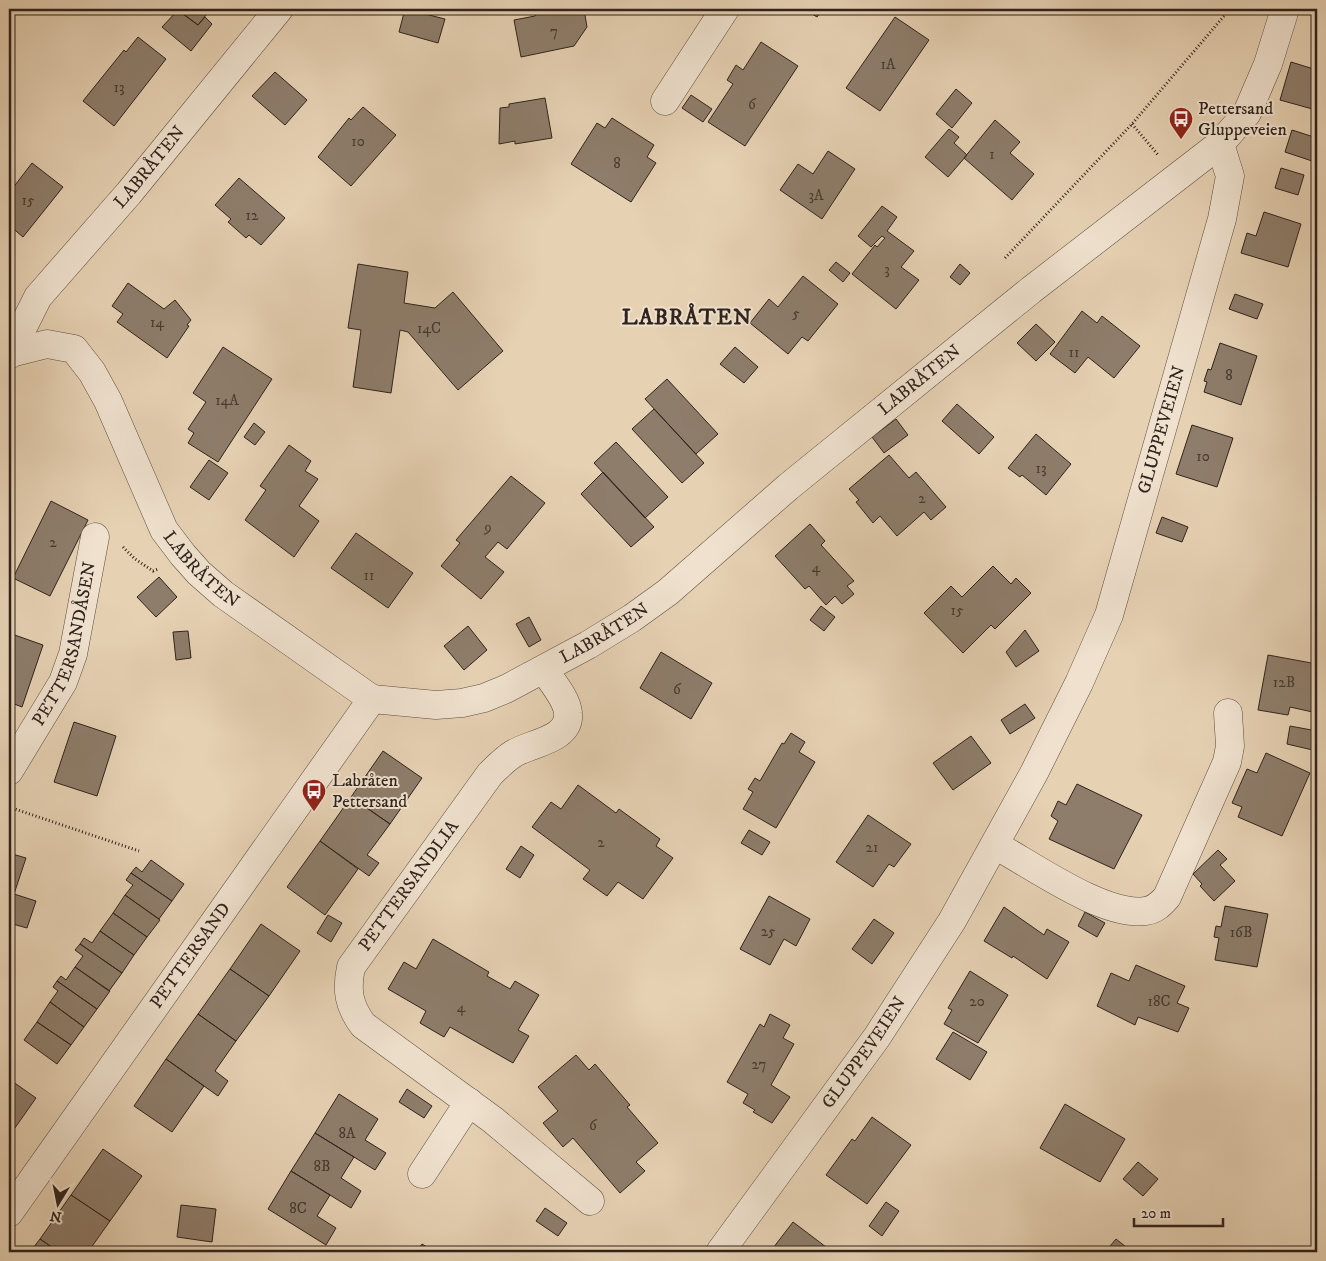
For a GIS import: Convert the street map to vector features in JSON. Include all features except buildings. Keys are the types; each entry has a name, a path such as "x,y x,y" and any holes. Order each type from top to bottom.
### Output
{"street":[{"name":"LABRÅTEN","path":"10,354 38,297 128,193 279,9"},
{"path":"665,100 726,9"},
{"path":"1220,144 1247,113 1268,64 1285,9"},
{"name":"LABRÅTEN","path":"10,354 47,344 74,349 92,372 108,401 164,530 199,573 223,594 372,699 410,704 462,703 506,689 544,670 632,618 668,592 788,487 1031,290 1220,144"},
{"name":"GLUPPEVEIEN","path":"720,1252 877,1037 952,921 995,845 1079,683 1109,615 1222,220 1230,176 1220,144"},
{"name":"PETTERSANDÅSEN","path":"9,771 50,707 63,682 73,654 95,537"},
{"name":"PETTERSANDLIA","path":"544,670 565,704 568,714 567,724 561,732 511,754 490,774 351,967 348,998 354,1013 363,1025 469,1102 590,1201"},
{"name":"PETTERSAND","path":"9,1213 372,699"},
{"path":"995,845 1093,900 1113,908 1133,912 1147,911 1158,907 1167,897 1227,762 1230,746 1228,712"},
{"path":"422,1174 469,1102"}],"path":[{"path":"1006,258 1132,124 1230,9"},
{"path":"1132,124 1177,176"},
{"path":"9,807 139,851"}],"place":[{"name":"Pettersand Gluppeveien","path":"1181,140"},
{"name":"Labråten Pettersand","path":"314,812"}],"district":[{"name":"LABRÅTEN","path":"687,317"}]}
